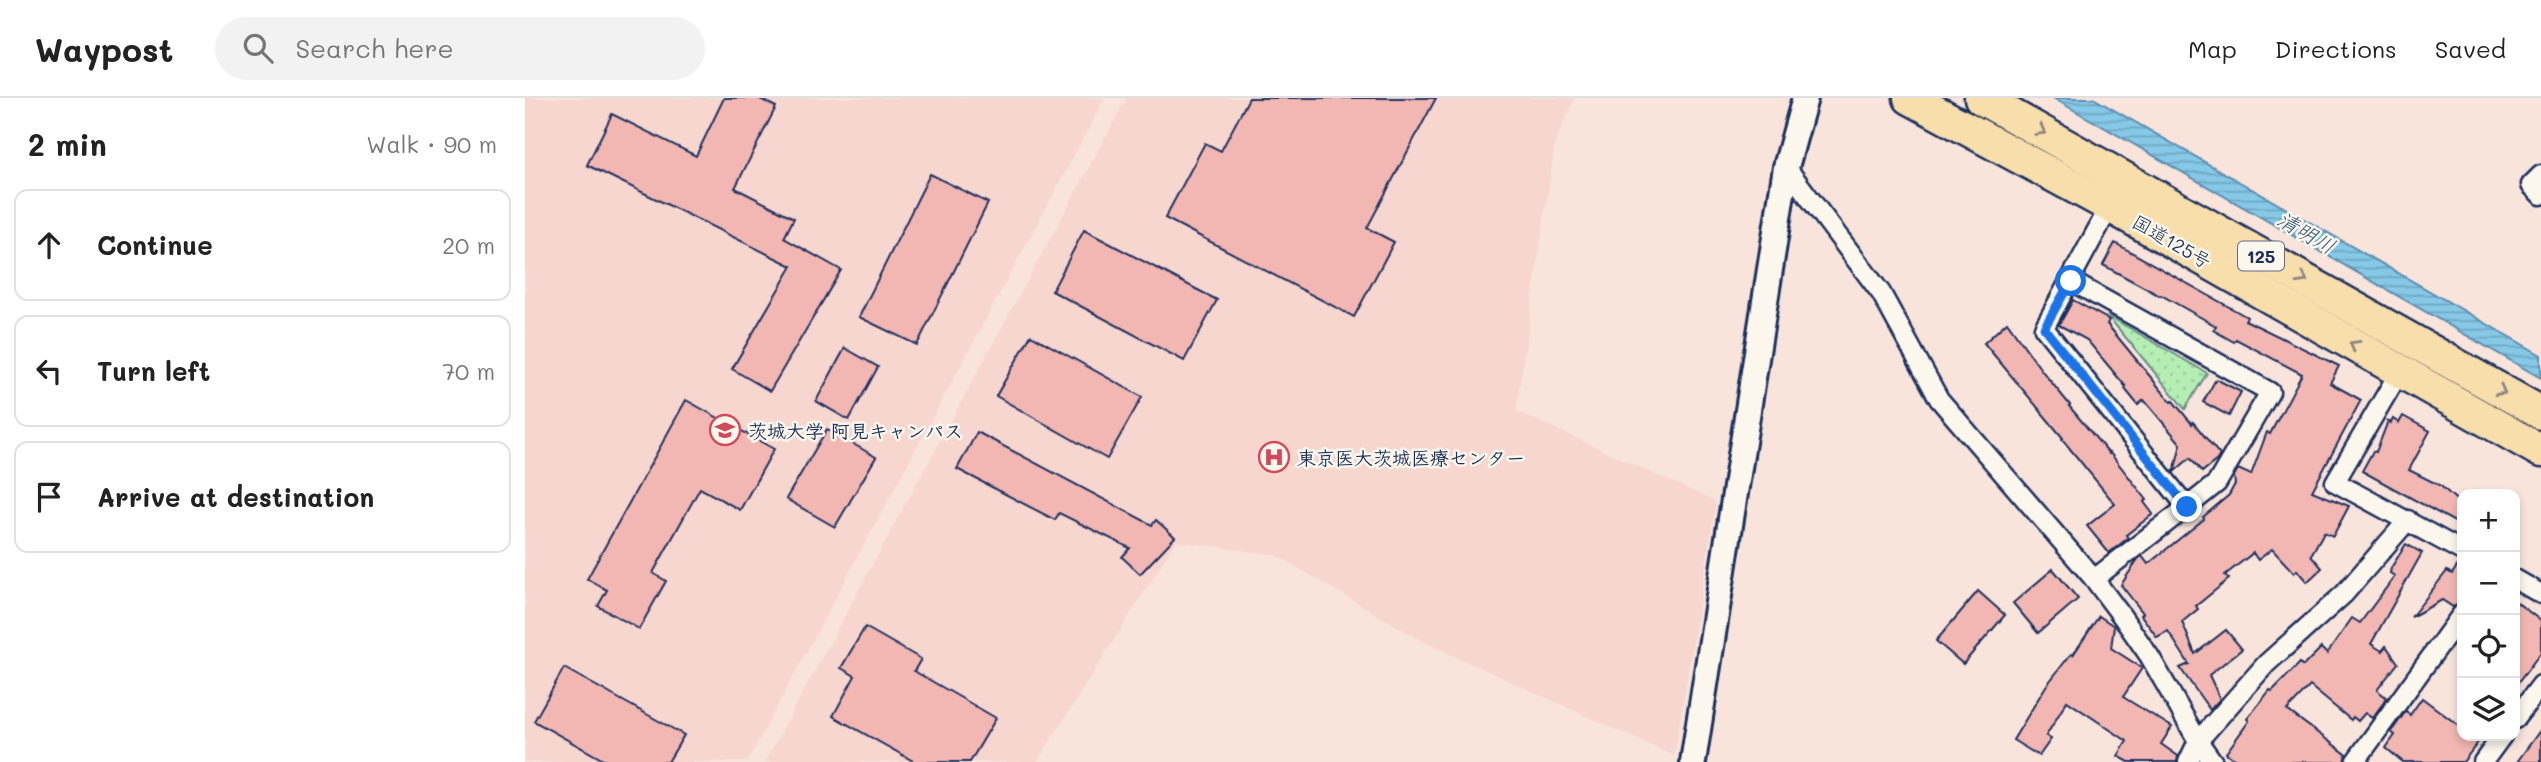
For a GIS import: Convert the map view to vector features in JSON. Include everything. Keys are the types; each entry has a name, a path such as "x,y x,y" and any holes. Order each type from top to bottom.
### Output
{"highway":[{"name":"国道125号","path":"1910,98 2110,206 2541,452"},
{"name":"国道125号","path":"1981,98 2541,413"}],"street":[{"path":"1693,762 1786,167 1799,100"},
{"path":"1786,167 1881,293 1939,399 2094,579 2150,657 2213,762"},
{"path":"2541,175 2531,185 2541,195"},
{"path":"2110,206 2044,328 2187,507"},
{"path":"2071,281 2270,393 2217,483 2094,579"},
{"path":"2400,372 2335,482 2457,548"},
{"path":"2188,762 2198,741 2266,664 2344,594 2408,520"},
{"path":"2520,582 2541,594"},
{"path":"2355,762 2461,615"},
{"path":"2520,712 2541,685"},
{"path":"2483,762 2498,741"}],"shaded area":[{"name":"茨城大学 阿見キャンパス","path":"525,98 1105,98 747,762 525,762"},
{"name":"東京医大茨城医療センター","path":"1127,98 1575,98 1555,143 1516,411 1716,502 1674,756 1422,641 1276,555 1176,541 1037,762 765,762"}],"green space":[{"path":"2107,315 2207,373 2185,409"}],"water":[{"name":"清明川","path":"2053,98 2093,98 2541,355 2541,378"}],"building":[{"path":"724,98 758,98 776,107 735,188 794,218 784,238 841,270 770,391 732,369 792,266 587,165 612,114 696,156"},
{"path":"1249,98 1436,98 1367,228 1394,242 1354,317 1165,218 1205,143 1221,151"},
{"path":"930,174 988,203 917,345 859,317"},
{"path":"1084,230 1217,300 1184,361 1052,291"},
{"path":"2115,243 2247,317 2245,320 2339,366 2330,383 2361,400 2312,491 2349,506 2333,536 2324,532 2311,555 2322,568 2307,582 2297,570 2294,573 2272,549 2258,560 2253,553 2225,575 2229,579 2196,606 2198,609 2182,622 2195,654 2226,630 2242,649 2209,675 2220,699 2210,710 2180,668 2189,664 2168,631 2157,637 2141,615 2143,613 2121,585 2138,559 2142,556 2148,564 2229,495 2238,469 2251,475 2267,432 2270,434 2302,374 2236,339 2234,342 2213,330 2216,326 2103,265"},
{"path":"2073,300 2109,320 2107,324 2171,402 2173,401 2192,424 2193,422 2220,455 2217,460 2202,472 2190,458 2174,472 2181,444 2144,400 2138,405 2087,340 2059,325"},
{"path":"2007,322 2069,406 2147,500 2144,502 2153,514 2126,535 2128,538 2109,553 2087,526 2115,504 1984,343"},
{"path":"1031,335 1142,397 1107,459 996,396"},
{"path":"845,348 878,367 849,420 816,401"},
{"path":"2216,379 2241,392 2229,416 2203,402"},
{"path":"686,400 774,449 740,510 700,488 653,573 666,581 639,629 598,606 607,590 587,579"},
{"path":"2403,416 2430,431 2409,470 2441,486 2457,500 2457,523 2362,471 2373,451 2376,452 2388,421 2391,423 2393,419 2399,423"},
{"path":"827,429 876,457 835,527 786,499"},
{"path":"977,432 1152,525 1156,520 1175,537 1140,574 1122,557 1130,548 1059,513 1055,520 957,469"},
{"path":"2406,544 2422,553 2371,644 2382,651 2386,646 2398,663 2377,690 2387,698 2372,718 2365,713 2358,721 2353,717 2351,720 2310,686 2287,710 2346,754 2344,762 2238,762 2226,753 2249,721 2247,719 2270,690 2300,663 2303,666 2321,648 2327,654 2352,618 2360,623 2395,576 2390,573 2391,568"},
{"path":"2457,566 2457,605 2453,607 2442,600 2411,617 2447,571 2452,574"},
{"path":"2053,569 2078,599 2038,633 2013,603"},
{"path":"1978,591 2005,615 1963,664 1936,641"},
{"path":"2520,605 2541,621 2541,652 2520,680"},
{"path":"2099,616 2114,626 2111,648 2142,668 2123,697 2172,727 2161,744 2178,756 2177,762 2129,762 2118,756 2127,741 2067,701 2046,736 2051,739 2039,756 2013,740 2046,686 2071,654 2073,655"},
{"path":"865,627 921,659 914,671 996,718 970,762 915,762 833,716 855,676 841,668"},
{"path":"564,668 684,735 668,762 607,762 534,721"},
{"path":"2422,698 2457,724 2457,741 2479,741 2463,762 2403,762 2386,748 2395,735 2391,732 2406,711 2410,715"},
{"path":"2541,729 2541,762 2517,762"}],"place":[{"name":"茨城大学 阿見キャンパス","path":"725,430"},
{"name":"東京医大茨城医療センター","path":"1274,457"}],"route":[{"path":"2071,281 2044,328 2187,507"}]}
